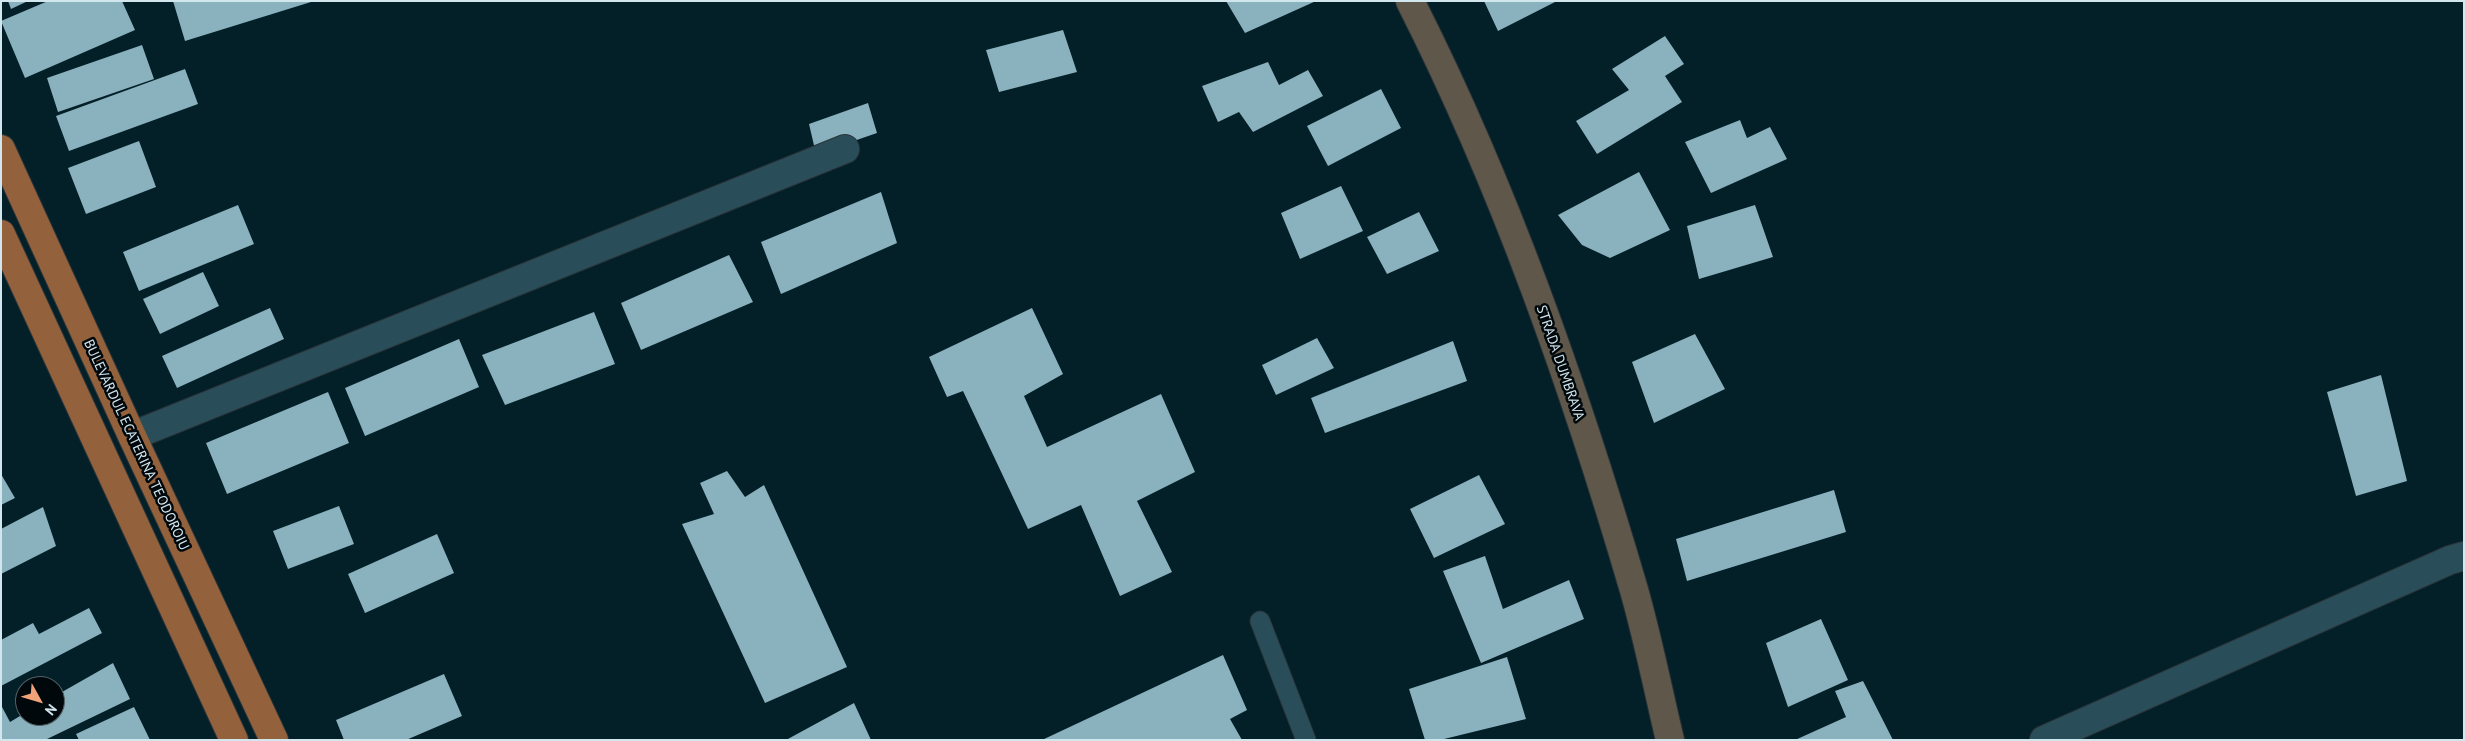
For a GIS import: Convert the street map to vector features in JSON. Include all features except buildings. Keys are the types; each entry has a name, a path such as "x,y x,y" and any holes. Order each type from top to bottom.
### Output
{"main road":[{"name":"BULEVARDUL ECATERINA TEODOROIU","path":"1,149 274,740"},
{"path":"1,234 234,740"}],"street":[{"name":"STRADA DUMBRAVA","path":"1410,1 1439,58 1503,202 1575,404 1634,592 1670,740"},
{"path":"132,436 845,149"},
{"path":"2044,740 2312,620 2450,560 2464,556"}],"lane":[{"path":"1260,621 1306,740"}]}
